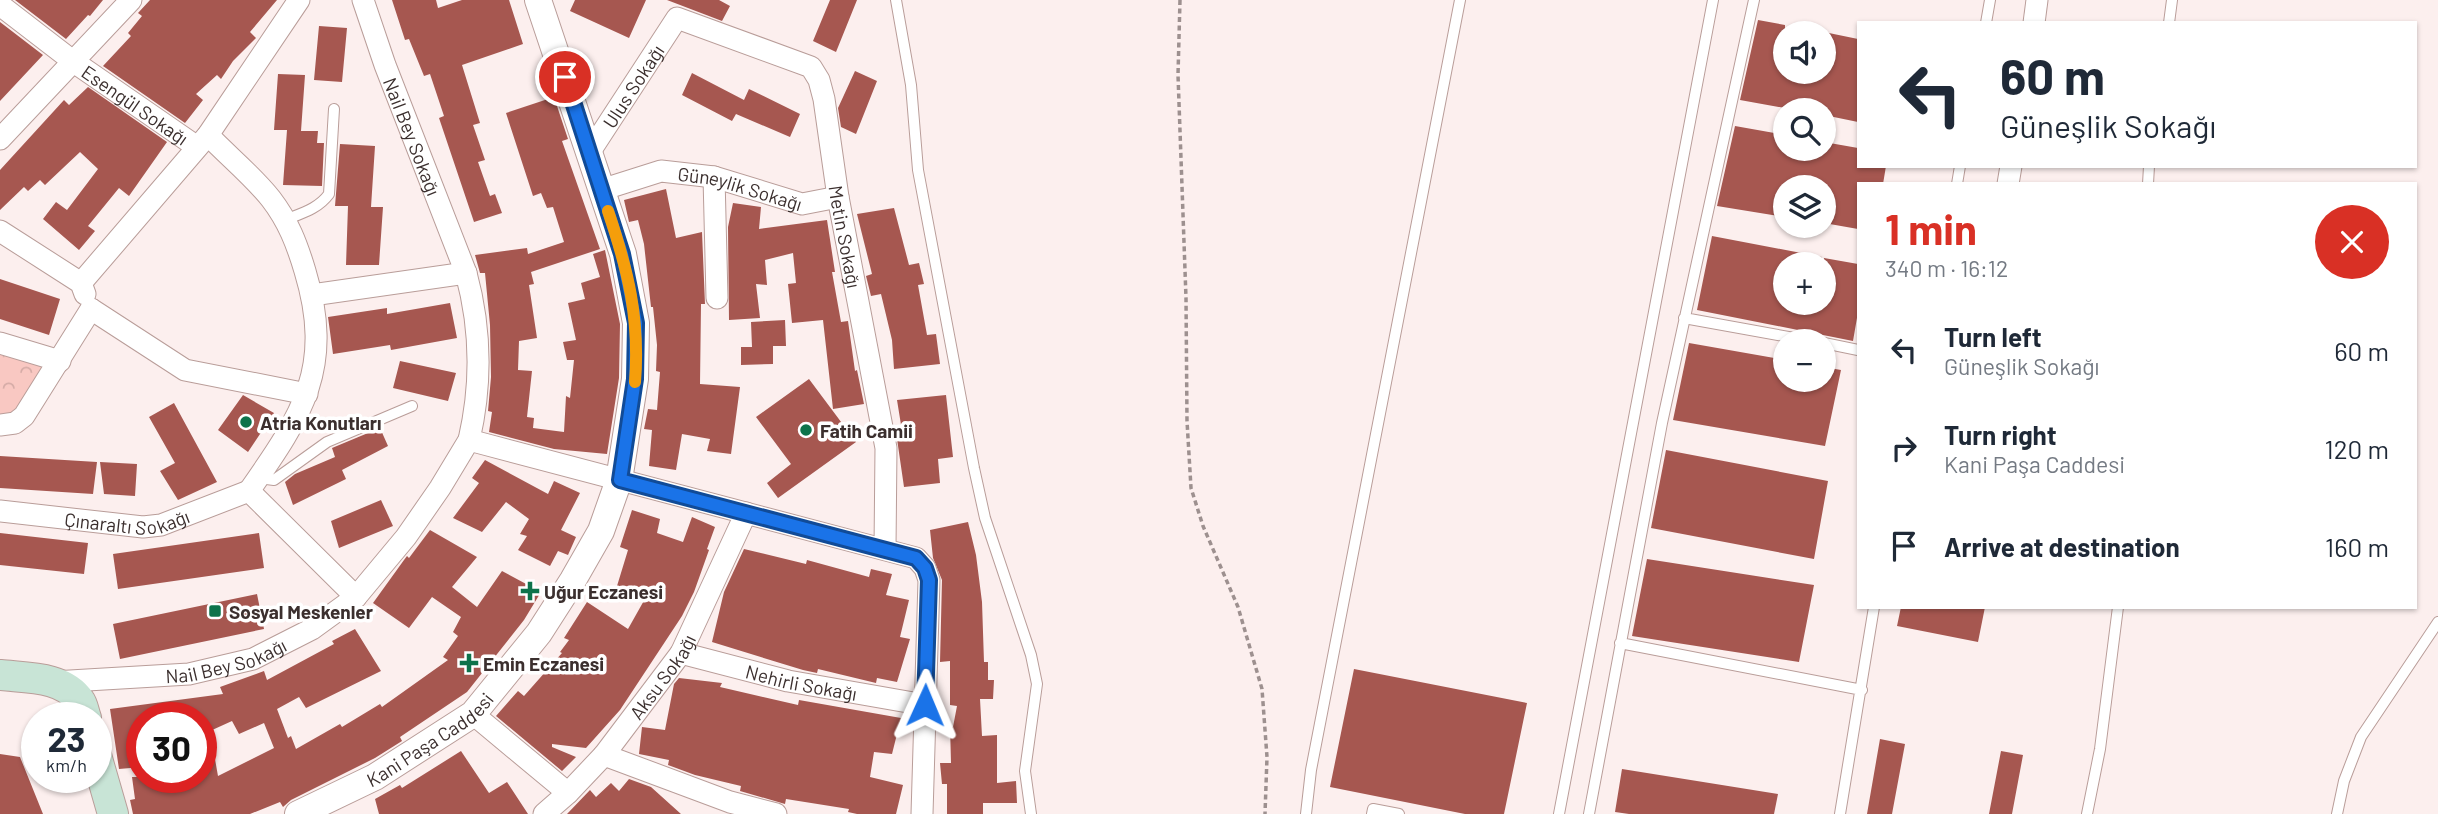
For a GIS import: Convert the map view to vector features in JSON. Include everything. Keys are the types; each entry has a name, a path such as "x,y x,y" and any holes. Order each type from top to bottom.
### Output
{"main road":[{"path":"0,674 53,682 67,688 81,702"},
{"path":"107,793 113,814"}],"street":[{"path":"0,139 131,0"},
{"path":"81,283 202,141 299,0"},
{"name":"Nail Bey Sokağı","path":"53,682 189,674 253,659 312,629 356,597 406,537 469,440 478,380 477,333 466,273 362,0"},
{"name":"Kani Paşa Caddesi","path":"298,814 375,777 473,714 539,633 573,580 601,531 620,480 635,379 636,323 622,254 538,0"},
{"path":"2034,21 2037,0"},
{"name":"Esengül Sokağı","path":"0,5 74,62 202,141"},
{"name":"Ulus Sokağı","path":"589,153 677,18"},
{"name":"Metin Sokağı","path":"677,18 811,67 819,80 838,197 886,448 885,550"},
{"path":"202,141 271,198 294,234 312,295 317,343 313,375 290,432 254,484 356,597"},
{"name":"Güneylik Sokağı","path":"601,190 661,171 714,177 802,204 838,197"},
{"path":"714,177 717,298"},
{"path":"0,231 81,283 91,309 185,370 307,394"},
{"path":"312,295 466,273"},
{"path":"0,425 15,423 24,416 91,309"},
{"path":"0,343 60,361"},
{"path":"469,440 916,558 925,568 929,580 922,814"},
{"name":"Çınaraltı Sokağı","path":"0,511 143,527 161,525 254,484"},
{"name":"Aksu Sokağı","path":"544,814 604,755 681,653 746,513"},
{"name":"Nehirli Sokağı","path":"681,653 788,681 925,705"},
{"path":"473,714 568,793"},
{"path":"604,755 724,808 776,814"}],"lane":[{"path":"896,0 911,85 918,170 974,467 985,518 1031,654 1037,684 1026,771 1031,814"},
{"path":"1306,814 1316,743 1460,0"},
{"path":"1559,814 1713,0"},
{"path":"1590,814 1620,643 1684,318 1754,0"},
{"path":"1986,21 1990,0"},
{"path":"2169,21 2172,0"},
{"path":"285,220 315,208 329,194 334,109"},
{"path":"1684,318 1773,334"},
{"path":"1836,346 1857,350"},
{"path":"254,484 274,480 327,442 412,406"},
{"path":"1840,814 1874,609"},
{"path":"2087,814 2100,749 2118,609"},
{"path":"2337,814 2344,781 2361,737 2438,622"},
{"path":"1620,643 1862,691"},
{"path":"1372,814 1373,809 1399,814"}],"path":[{"path":"1180,0 1178,75 1191,488 1203,526 1238,607 1262,689 1267,757 1265,814"}],"green space":[{"path":"0,349 46,364 11,419 0,416"}],"building":[{"path":"15,0 103,0 66,39"},
{"path":"150,0 277,0 250,32 256,38 233,61 221,79 217,75 196,94 203,100 185,123 103,66 131,36 128,33 142,16 138,13"},
{"path":"392,0 436,0 438,8 462,0 509,0 523,44 462,65 480,123 473,125 485,160 478,162 490,196 495,194 502,213 474,222 439,118 444,116 430,74 424,76 409,39 405,40"},
{"path":"575,0 646,0 629,38 570,11"},
{"path":"667,0 719,0 730,6 722,21"},
{"path":"830,0 857,0 836,52 813,41"},
{"path":"1758,20 1773,23 1773,84 1836,84 1836,34 1857,39 1857,122 1836,117 1836,98 1773,98 1773,106 1740,100"},
{"path":"0,22 43,55 0,101"},
{"path":"319,26 347,28 342,82 314,80"},
{"path":"855,71 877,81 856,134 841,127 838,108"},
{"path":"692,73 744,100 749,89 800,114 790,137 736,114 732,121 682,95"},
{"path":"278,74 305,75 301,131 318,131 317,143 324,143 322,186 283,185 287,130 274,130"},
{"path":"88,87 167,142 129,196 119,188 88,226 95,231 79,250 43,219 56,202 67,210 98,169 80,152 45,185 40,180 28,191 24,187 0,210 0,170 64,100 69,105"},
{"path":"554,97 568,139 562,141 600,249 531,272 534,284 529,285 537,338 519,341 518,370 532,371 527,417 534,418 533,428 564,432 566,396 570,398 574,360 567,360 563,342 576,340 568,303 585,299 581,283 600,277 593,254 605,250 620,324 619,378 607,454 554,449 489,432 492,412 488,411 491,377 490,325 485,273 480,273 475,255 527,248 528,254 564,242 553,207 547,208 541,193 533,196 506,113"},
{"path":"1735,126 1773,133 1773,161 1836,161 1836,144 1857,148 1857,168 1886,168 1883,182 1857,182 1857,229 1836,225 1836,175 1773,175 1773,215 1717,206"},
{"path":"340,144 375,146 371,207 383,207 379,265 346,265 348,206 335,206"},
{"path":"666,189 676,238 702,232 705,304 701,304 700,384 740,387 731,454 707,451 710,439 682,434 676,470 649,466 652,430 644,429 648,409 657,410 660,372 656,371 657,345 644,244 638,220 629,222 624,200"},
{"path":"733,203 761,207 759,229 827,220 835,272 832,272 841,322 848,321 855,371 857,370 864,404 833,409 823,320 792,323 788,284 796,283 793,253 765,260 767,285 756,284 760,318 729,320 728,227"},
{"path":"894,208 909,265 919,263 924,284 918,285 927,335 936,334 940,364 894,369 892,340 881,294 871,296 866,276 872,274 857,214"},
{"path":"1712,236 1796,252 1773,252 1773,315 1836,315 1836,260 1857,264 1857,318 1853,341 1836,338 1836,329 1793,329 1697,310"},
{"path":"0,279 60,299 49,335 0,319"},
{"path":"450,303 457,338 391,350 390,345 333,354 328,317 387,308 387,314"},
{"path":"785,320 786,346 773,346 773,364 741,365 741,347 752,347 751,322"},
{"path":"1689,343 1773,358 1773,392 1836,392 1836,369 1841,370 1825,446 1673,420"},
{"path":"400,361 456,373 448,401 393,388"},
{"name":"Fatih Camii","path":"809,379 856,442 778,498 767,483 791,464 756,417"},
{"name":"Atria Konutları","path":"243,395 274,413 248,452 218,430"},
{"path":"946,395 953,457 938,459 940,483 904,487 896,432 902,431 897,400"},
{"path":"174,403 217,482 178,500 160,471 175,463 149,417"},
{"path":"380,428 388,446 342,470 346,479 293,505 285,482 295,474 335,457 332,448"},
{"path":"1666,450 1828,481 1814,559 1651,528"},
{"path":"0,456 97,462 93,494 0,488"},
{"path":"485,460 548,494 554,481 580,493 561,530 576,537 568,555 558,551 550,566 518,550 527,536 520,534 529,519 506,502 482,532 453,518 479,483 472,478"},
{"path":"100,462 137,464 135,496 104,494"},
{"path":"381,500 393,526 339,548 331,521"},
{"path":"632,510 660,519 657,533 683,542 692,517 715,527 707,549 709,550 682,616 620,710 586,748 552,744 552,747 576,757 562,771 496,716 518,691 524,696 562,653 560,652 569,640 564,638 587,602 628,629 646,597 617,586 628,550 620,547"},
{"path":"968,522 976,555 982,602 984,662 988,662 988,680 994,680 993,699 980,699 982,736 997,735 997,783 1016,781 1017,803 983,803 983,814 947,814 947,784 942,784 940,763 951,763 950,726 953,727 957,706 950,705 950,661 940,662 942,580 933,558 930,530"},
{"path":"430,530 477,557 452,587 477,607 502,571 541,592 524,620 467,692 400,737 402,741 375,758 291,800 283,807 280,802 250,814 133,814 130,800 135,799 134,793 217,793 217,770 218,776 274,748 264,723 239,734 232,721 217,728 217,702 163,702 223,694 220,687 264,671 267,680 334,644 332,641 355,629 381,671 306,708 299,697 277,709 288,738 291,736 296,749 340,724 342,727 380,704 382,707 448,660 443,657 458,636 453,632 461,617 432,597 409,628 373,603 407,556 409,558"},
{"path":"0,533 88,543 84,574 0,565"},
{"path":"259,533 264,568 118,589 113,554"},
{"path":"744,549 806,564 807,560 869,577 871,569 892,574 886,595 909,600 900,637 910,639 897,682 877,678 876,683 818,669 817,673 803,670 712,642 724,592"},
{"path":"1647,559 1814,585 1799,662 1632,636"},
{"path":"257,594 264,629 120,659 113,624"},
{"path":"1901,609 1985,609 1978,642 1897,626"},
{"path":"1354,669 1527,703 1504,814 1465,814 1330,787"},
{"path":"679,678 722,683 720,687 798,705 799,700 901,718 892,754 874,752 870,777 903,785 896,814 857,814 848,812 849,809 786,799 785,804 740,791 741,786 695,775 668,765 669,760 639,754 642,727 665,730 674,684"},
{"path":"126,707 126,768 119,769 112,709"},
{"path":"1880,739 1905,744 1892,814 1867,814"},
{"path":"461,751 489,793 507,782 528,814 379,814 375,799 400,785 402,788"},
{"path":"2001,751 2023,755 2012,814 1989,814"},
{"path":"0,754 20,757 21,793 35,793 43,814 0,814"},
{"path":"1622,769 1778,794 1774,814 1615,812"},
{"path":"629,779 651,787 681,814 567,814 590,790 596,797 611,783 619,791"}],"slow traffic":[{"path":"608,211 622,254 636,323 635,382"}],"place":[{"name":"Atria Konutları","path":"246,422"},
{"name":"Fatih Camii","path":"806,430"},
{"name":"Uğur Eczanesi","path":"530,591"},
{"name":"Sosyal Meskenler","path":"215,611"},
{"name":"Emin Eczanesi","path":"469,663"}],"route":[{"path":"565,77 622,254 636,323 635,379 620,480 916,558 925,568 929,580 925,705"}]}
